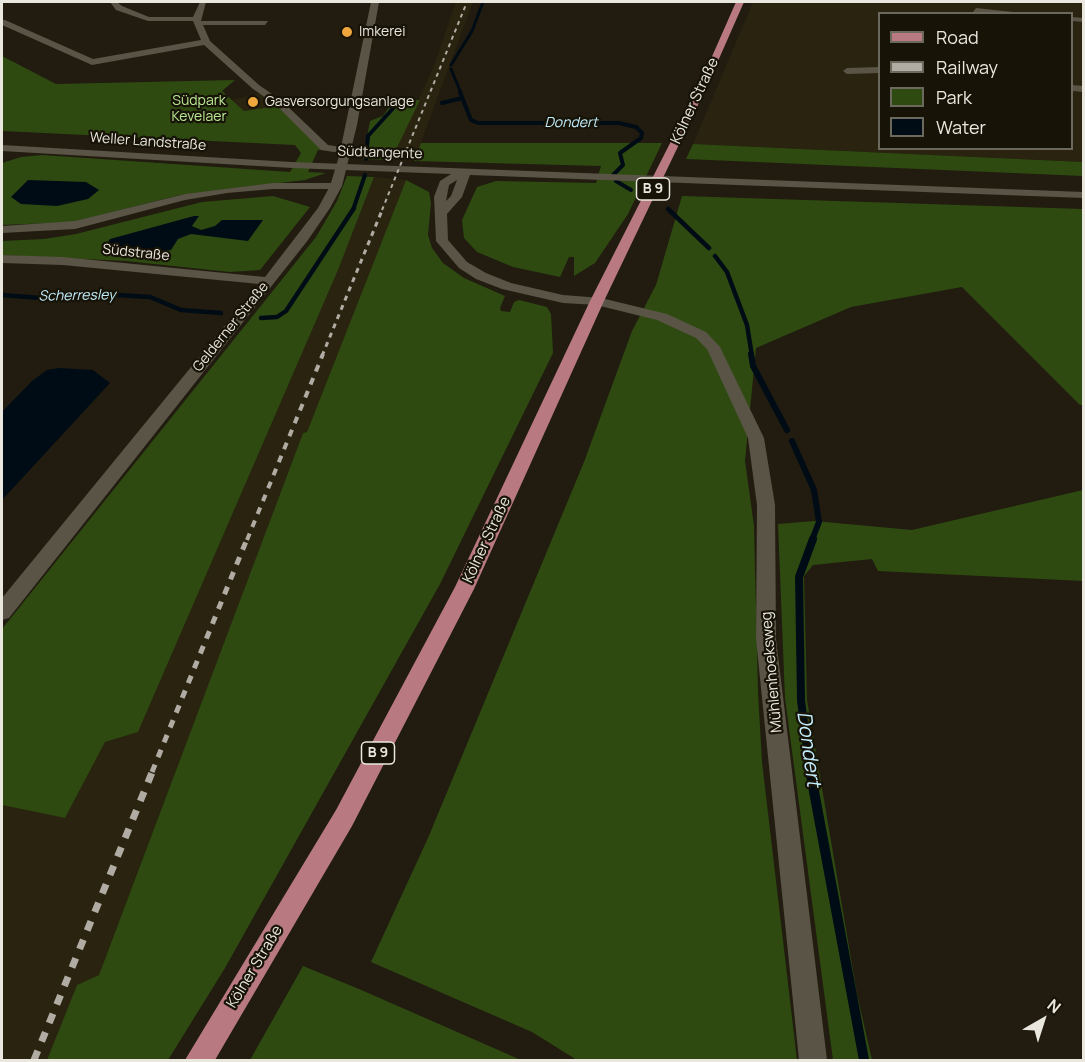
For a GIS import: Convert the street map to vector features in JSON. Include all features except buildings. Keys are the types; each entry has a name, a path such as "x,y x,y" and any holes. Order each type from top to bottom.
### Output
{"main road":[{"name":"Kölner Straße","path":"199,1060 344,818 459,599 597,302 703,86 740,2"}],"street":[{"path":"114,2 118,8 148,19 265,23"},
{"path":"203,2 196,21 206,42 256,87 279,103 325,148 345,150"},
{"name":"Gelderner Straße","path":"2,612 304,237 324,208 336,186 345,150 375,2"},
{"path":"974,2 976,12"},
{"path":"2,22 92,62 206,42"},
{"path":"847,71 878,70"},
{"name":"Weller Landstraße","path":"3,149 292,165"},
{"name":"Südtangente","path":"292,165 370,168 429,181 466,170 1083,195"},
{"path":"466,170 456,197 441,213 429,181 449,178 466,170"},
{"path":"2,230 39,230 75,225 185,196 227,190 273,186 336,186"},
{"name":"Mühlenhoeksweg","path":"441,213 442,241 471,271 507,286 563,299 597,302 662,316 701,336 713,347 756,438 766,505 766,639 813,1060"},
{"name":"Südstraße","path":"2,259 63,261 268,281"}],"shaded area":[{"path":"456,2 473,2 414,161 391,160 433,68"},
{"path":"753,2 1083,2 1083,162 693,144"},
{"path":"261,93 277,106 244,111 232,100"},
{"path":"374,177 406,180 307,432 303,433 99,975 77,985 47,1060 2,1060 2,805 65,818 105,742 138,732 338,270"}],"green space":[{"name":"Südpark Kevelaer","path":"2,56 56,84 235,80 222,91 244,111 277,106 324,150 318,150 308,172 326,173 305,180 180,195 73,222 2,225 2,163 21,157 42,155 290,172 301,153 295,145 2,131"},
{"path":"420,100 391,160 363,159 370,121 383,116 391,104 398,101"},
{"path":"421,143 662,143 628,214 595,263 574,276 574,257 569,257 560,277 513,267 477,252 464,238 462,220 477,187 496,181 596,183 601,166 414,161"},
{"path":"693,144 1083,162 1083,176 686,159"},
{"path":"347,176 374,177 338,270 138,732 105,742 65,818 2,805 2,629 316,237 337,201"},
{"path":"406,180 429,192 431,203 428,235 432,248 443,263 464,278 505,296 501,311 510,312 514,302 519,300 547,307 551,314 553,353 440,584 225,968 168,1060 47,1060 77,985 99,975 303,433 307,432"},
{"path":"273,196 310,207 260,270 230,272 126,261 2,255 2,241 44,239 76,234 202,202"},
{"path":"682,196 1083,209 1083,405 1080,405 962,287 851,307 756,348 745,461 754,526 758,693 762,762 797,1060 577,1060 532,1032 371,962 428,838 584,462 632,331 656,285"},
{"path":"1083,490 1083,581 878,571 872,559 813,565 804,576 807,700 857,994 872,1060 833,1060 785,698 778,524 814,521 912,530"},
{"path":"303,966 359,989 521,1060 250,1060"}],"water":[{"path":"28,180 86,182 99,190 88,199 57,206 21,204 11,197"},
{"path":"199,216 192,226 201,230 215,226 222,220 263,220 248,241 191,234 178,239 171,250 166,251 105,246 110,239"},
{"path":"59,368 93,370 110,383 2,500 2,412 32,381 47,370"}],"waterway":[{"name":"Dondert","path":"451,65 472,31 483,2"},
{"name":"Dondert","path":"451,69 461,93"},
{"name":"Dondert","path":"460,92 471,120 478,123 619,123 636,127 642,133 641,138 620,153 623,165 613,175 616,181 631,190"},
{"name":"Scherresley","path":"442,103 462,98"},
{"name":"Scherresley","path":"366,159 368,136 396,105 411,102"},
{"name":"Scherresley","path":"353,209 365,175"},
{"name":"Scherresley","path":"261,318 277,317 286,311 353,209"},
{"name":"Dondert","path":"668,209 709,248"},
{"name":"Dondert","path":"715,256 727,272 747,325 752,356"},
{"name":"Scherresley","path":"2,295 54,299 99,294 150,297 181,310 221,313"},
{"name":"Dondert","path":"751,354 753,366 787,430"},
{"name":"Dondert","path":"792,441 814,490 819,522 812,540"},
{"name":"Dondert","path":"810,772 801,700 799,577 813,539"},
{"name":"Dondert","path":"810,770 864,1060"}],"railway":[{"path":"382,210 467,2"},
{"path":"322,356 383,208"},
{"path":"247,540 323,354"},
{"path":"152,772 247,539"},
{"path":"34,1060 153,770"}],"place":[{"name":"Imkerei","path":"347,32"},
{"name":"Gasversorgungsanlage","path":"253,102"}]}
